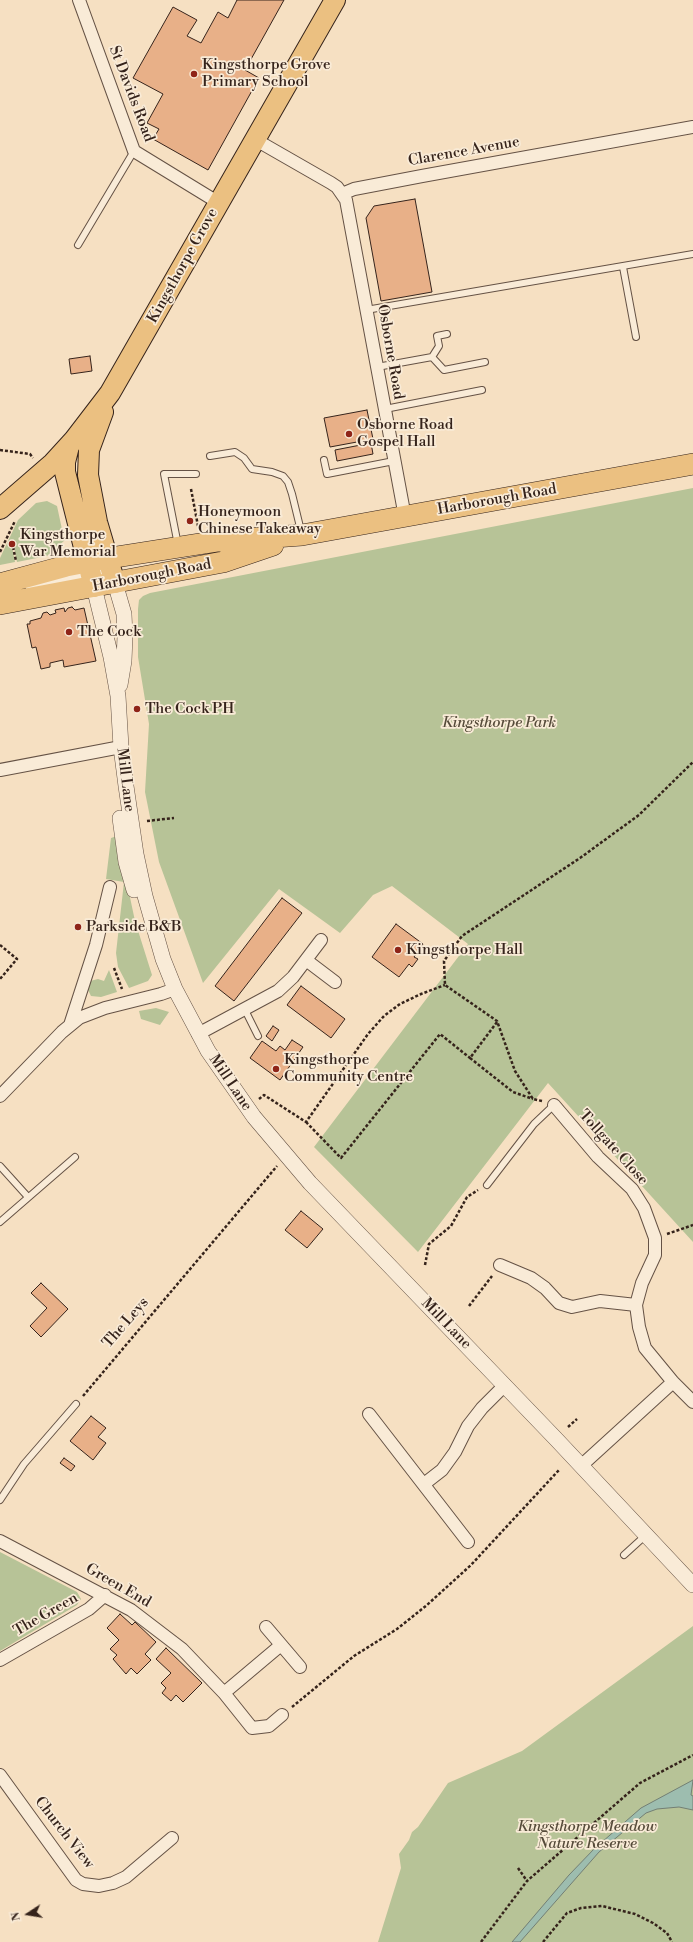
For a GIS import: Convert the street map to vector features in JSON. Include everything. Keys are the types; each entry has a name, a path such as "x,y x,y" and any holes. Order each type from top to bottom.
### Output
{"highway":[{"name":"Harborough Road","path":"0,604 70,592 108,559 218,541 302,535 693,464"},
{"name":"Harborough Road","path":"0,585 91,575 115,583 223,562 302,535"}],"main road":[{"name":"Kingsthorpe Grove","path":"8,514 69,446 110,393 335,0"},
{"path":"110,393 89,450 88,462 91,493 115,583"},
{"path":"69,446 65,462 65,472 91,575"}],"street":[{"name":"St Davids Road","path":"79,0 134,151 219,203"},
{"name":"Clarence Avenue","path":"342,194 354,189 422,176 693,127"},
{"path":"256,140 331,183 342,194"},
{"name":"Osborne Road","path":"342,194 348,208 404,516"},
{"name":"Mill Lane","path":"91,575 101,611 118,696"},
{"name":"Mill Lane","path":"115,583 122,607 125,636 124,661 118,696 117,748 140,875 157,937 175,989 198,1034 239,1098 286,1156 582,1466 693,1585"},
{"path":"0,770 117,748 110,713 100,634 91,603 82,595 70,592"},
{"path":"70,1025 96,945 110,887"},
{"path":"198,1034 278,992 293,977 321,940"},
{"path":"306,960 335,982"},
{"path":"0,1096 70,1025 90,1013 175,989"},
{"name":"Tollgate Close","path":"554,1104 598,1157 632,1188 644,1208 655,1238 655,1255 642,1283 636,1305 639,1327 645,1348 673,1382 693,1402"},
{"path":"500,1266 531,1278 545,1288 559,1303 572,1306 600,1301 636,1305"},
{"path":"582,1466 673,1382"},
{"path":"424,1484 442,1470 455,1452 468,1426 482,1408 505,1385"},
{"path":"369,1414 468,1542"},
{"name":"Green End","path":"0,1541 131,1610 182,1649 224,1694 252,1728 269,1726 282,1715"},
{"name":"The Green","path":"0,1660 89,1609 105,1595"},
{"path":"266,1627 300,1667"},
{"path":"224,1694 281,1645"},
{"name":"Church View","path":"0,1775 76,1880 83,1884 99,1886 113,1883 126,1877 172,1838"}],"lane":[{"path":"78,245 134,151"},
{"path":"366,310 693,254"},
{"path":"623,266 636,336"},
{"path":"377,367 432,357 439,346 437,336 447,334"},
{"path":"432,357 444,370 485,362"},
{"path":"385,409 482,390"},
{"path":"210,456 235,452 244,458 252,469 272,472 283,476 288,482 292,494 302,535"},
{"path":"324,460 327,474 394,461"},
{"path":"179,548 164,474 196,474"},
{"path":"245,1010 258,1036"},
{"path":"487,1185 534,1124 554,1104"},
{"path":"0,1222 75,1158"},
{"path":"0,1166 28,1197"},
{"path":"0,1500 24,1464 76,1404"},
{"path":"624,1555 646,1535"}],"path":[{"path":"0,450 30,454 34,458"},
{"path":"30,462 39,453"},
{"path":"191,490 198,527"},
{"path":"0,552 8,514"},
{"path":"13,547 17,565"},
{"path":"445,985 444,961 462,936 580,858 639,815 693,762"},
{"path":"147,821 174,818"},
{"path":"0,945 17,959 0,979"},
{"path":"114,968 122,990"},
{"path":"445,985 497,1021 514,1071 534,1099"},
{"path":"306,1122 368,1034 384,1016 407,1001 445,985"},
{"path":"470,1058 497,1021"},
{"path":"256,1102 264,1095 306,1122 341,1158 440,1034 513,1092 554,1104"},
{"name":"The Leys","path":"76,1404 103,1370 277,1166"},
{"path":"425,1264 428,1244 451,1226 466,1197 487,1185"},
{"path":"655,1238 693,1225"},
{"path":"469,1306 500,1266"},
{"path":"568,1427 577,1419"},
{"path":"282,1715 354,1656 397,1629 427,1605 471,1565 559,1470"},
{"path":"481,1942 528,1881 640,1783 693,1755"},
{"path":"518,1868 528,1881"},
{"path":"543,1942 567,1913 581,1908 602,1906 635,1914 653,1923 667,1933 672,1942"}],"green space":[{"name":"Kingsthorpe Park","path":"693,488 693,1242 548,1083 418,1252 314,1147 468,944 392,886 373,895 340,933 279,889 203,983 159,862 145,792 149,724 138,657 139,600 143,596 150,593"},
{"path":"47,501 57,506 63,534 57,536 58,541 65,540 47,556 17,562 14,547 12,547 15,562 0,565 0,558 18,520 36,503"},
{"path":"117,836 135,921 152,975 148,981 129,988 118,967 116,953 124,882 106,879 111,838"},
{"path":"109,970 117,992 101,997 91,996 87,988 90,981 98,979 104,981"},
{"path":"156,1008 169,1012 160,1025 141,1019 139,1011"},
{"path":"0,1552 77,1592 81,1599 77,1605 0,1651"},
{"name":"Kingsthorpe Meadow Nature Reserve","path":"693,1626 693,1942 378,1942 401,1868 399,1854 409,1840 412,1832 418,1827 448,1783 522,1751"}],"shaded area":[{"path":"693,1780 691,1795 693,1796 693,1810 679,1807 657,1809 646,1813 599,1852 520,1942 512,1942 569,1875 594,1849 641,1808"}],"building":[{"name":"Kingsthorpe Grove Primary School","path":"237,0 284,0 245,70 259,78 208,170 153,139 159,129 147,123 163,94 133,78 173,7 197,20 187,36 201,43 218,12 228,18"},
{"path":"415,199 432,292 381,301 366,218 374,206"},
{"path":"90,356 92,371 71,374 69,359"},
{"name":"Osborne Road Gospel Hall","path":"367,410 373,439 330,447 324,418"},
{"path":"371,443 373,454 337,461 335,450"},
{"path":"72,607 75,610 84,608 96,661 64,667 63,660 50,663 50,667 41,669 36,647 32,648 27,624 30,624 30,621 41,618 43,613 47,612 50,615 56,613 55,610 64,608 65,612 68,608"},
{"path":"282,898 302,913 234,1001 215,986"},
{"name":"Kingsthorpe Hall","path":"396,924 423,944 414,957 418,959 412,967 409,964 399,977 372,957"},
{"path":"301,986 345,1019 331,1038 287,1005"},
{"path":"273,1026 279,1030 272,1041 266,1036"},
{"name":"Kingsthorpe Community Centre","path":"292,1040 303,1047 280,1080 250,1058 262,1041 276,1051 280,1046 285,1050"},
{"path":"301,1211 323,1229 307,1248 285,1230"},
{"path":"41,1283 68,1309 41,1337 30,1326 47,1308 31,1293"},
{"path":"91,1416 106,1428 98,1437 106,1443 93,1460 70,1441"},
{"path":"64,1458 75,1466 71,1471 60,1463"},
{"path":"120,1614 132,1625 135,1622 156,1642 145,1654 151,1660 137,1674 131,1668 126,1674 113,1659 117,1655 110,1649 119,1640 107,1628"},
{"path":"166,1648 202,1683 183,1702 176,1695 171,1701 162,1693 166,1688 161,1683 171,1673 156,1659"}],"place":[{"name":"Kingsthorpe Grove Primary School","path":"194,74"},
{"name":"Osborne Road Gospel Hall","path":"349,434"},
{"name":"Honeymoon Chinese Takeaway","path":"190,521"},
{"name":"Kingsthorpe War Memorial","path":"12,544"},
{"name":"The Cock","path":"69,632"},
{"name":"The Cock PH","path":"137,709"},
{"name":"Parkside B&B","path":"78,927"},
{"name":"Kingsthorpe Hall","path":"398,950"},
{"name":"Kingsthorpe Community Centre","path":"276,1069"}]}
